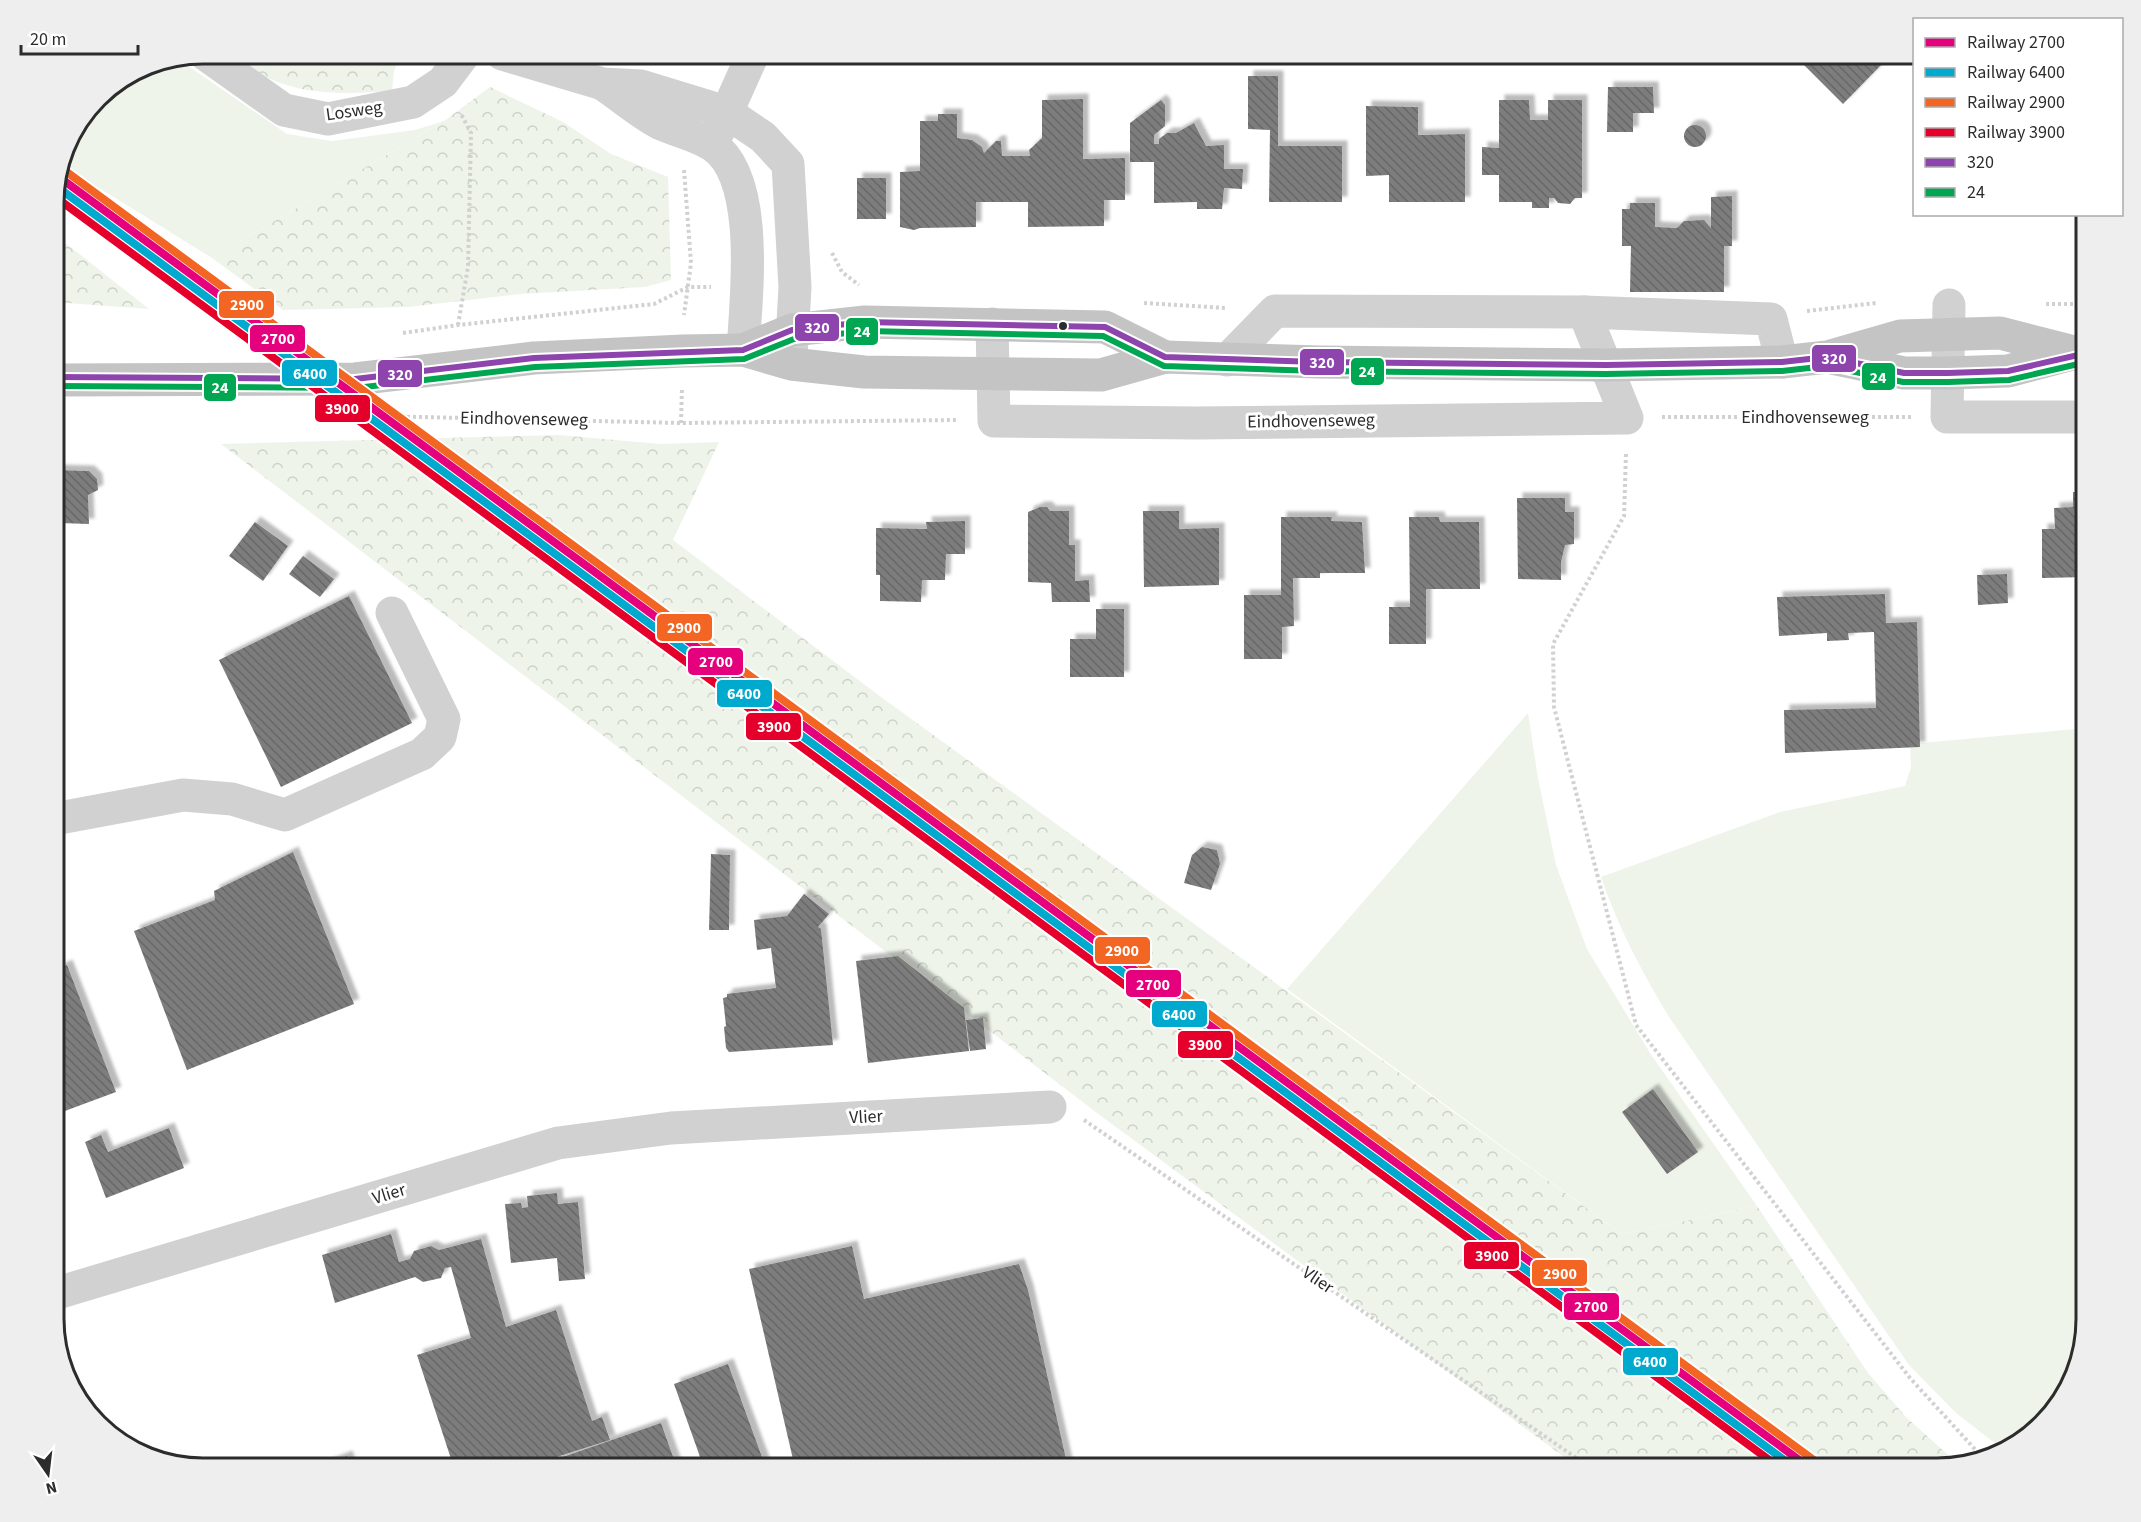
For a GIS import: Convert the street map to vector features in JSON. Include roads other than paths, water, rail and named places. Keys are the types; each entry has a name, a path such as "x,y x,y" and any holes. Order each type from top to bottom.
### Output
{"main road":[{"path":"65,379 355,379 534,358 743,350 791,364 864,372 993,374 1101,375 1165,357 1227,360 1606,365 1782,362 1827,357 1949,320 2076,352"},
{"path":"743,350 792,330 866,322 992,324 1105,327 1165,357"},
{"path":"1827,357 1904,373 1948,373 2008,371 2076,354"}],"street":[{"name":"Losweg","path":"220,65 284,110 328,119 413,102 443,82 456,65"},
{"path":"538,65 603,84 641,86 726,112 764,137 788,164 795,287 791,364"},
{"path":"700,140 726,112 748,65"},
{"path":"603,84 659,123 700,140 730,164 742,193 747,260 743,350"},
{"path":"1227,360 1275,311 1584,312 1771,319 1782,362"},
{"path":"1584,312 1606,365"},
{"path":"1949,320 1947,417 2076,417"},
{"path":"992,324 993,374"},
{"name":"Eindhovenseweg","path":"993,374 994,421 1197,423 1628,418 1606,365"},
{"path":"65,817 183,795 232,799 285,815 422,754 440,737 444,719 392,614"},
{"name":"Vlier","path":"65,1291 558,1143 671,1128 1050,1107"}],"rail line":[{"name":"2900","path":"68,173 1811,1458"},
{"name":"2700","path":"67,183 1796,1458"},
{"name":"6400","path":"65,193 1781,1458"},
{"name":"3900","path":"65,204 1766,1458"}]}
